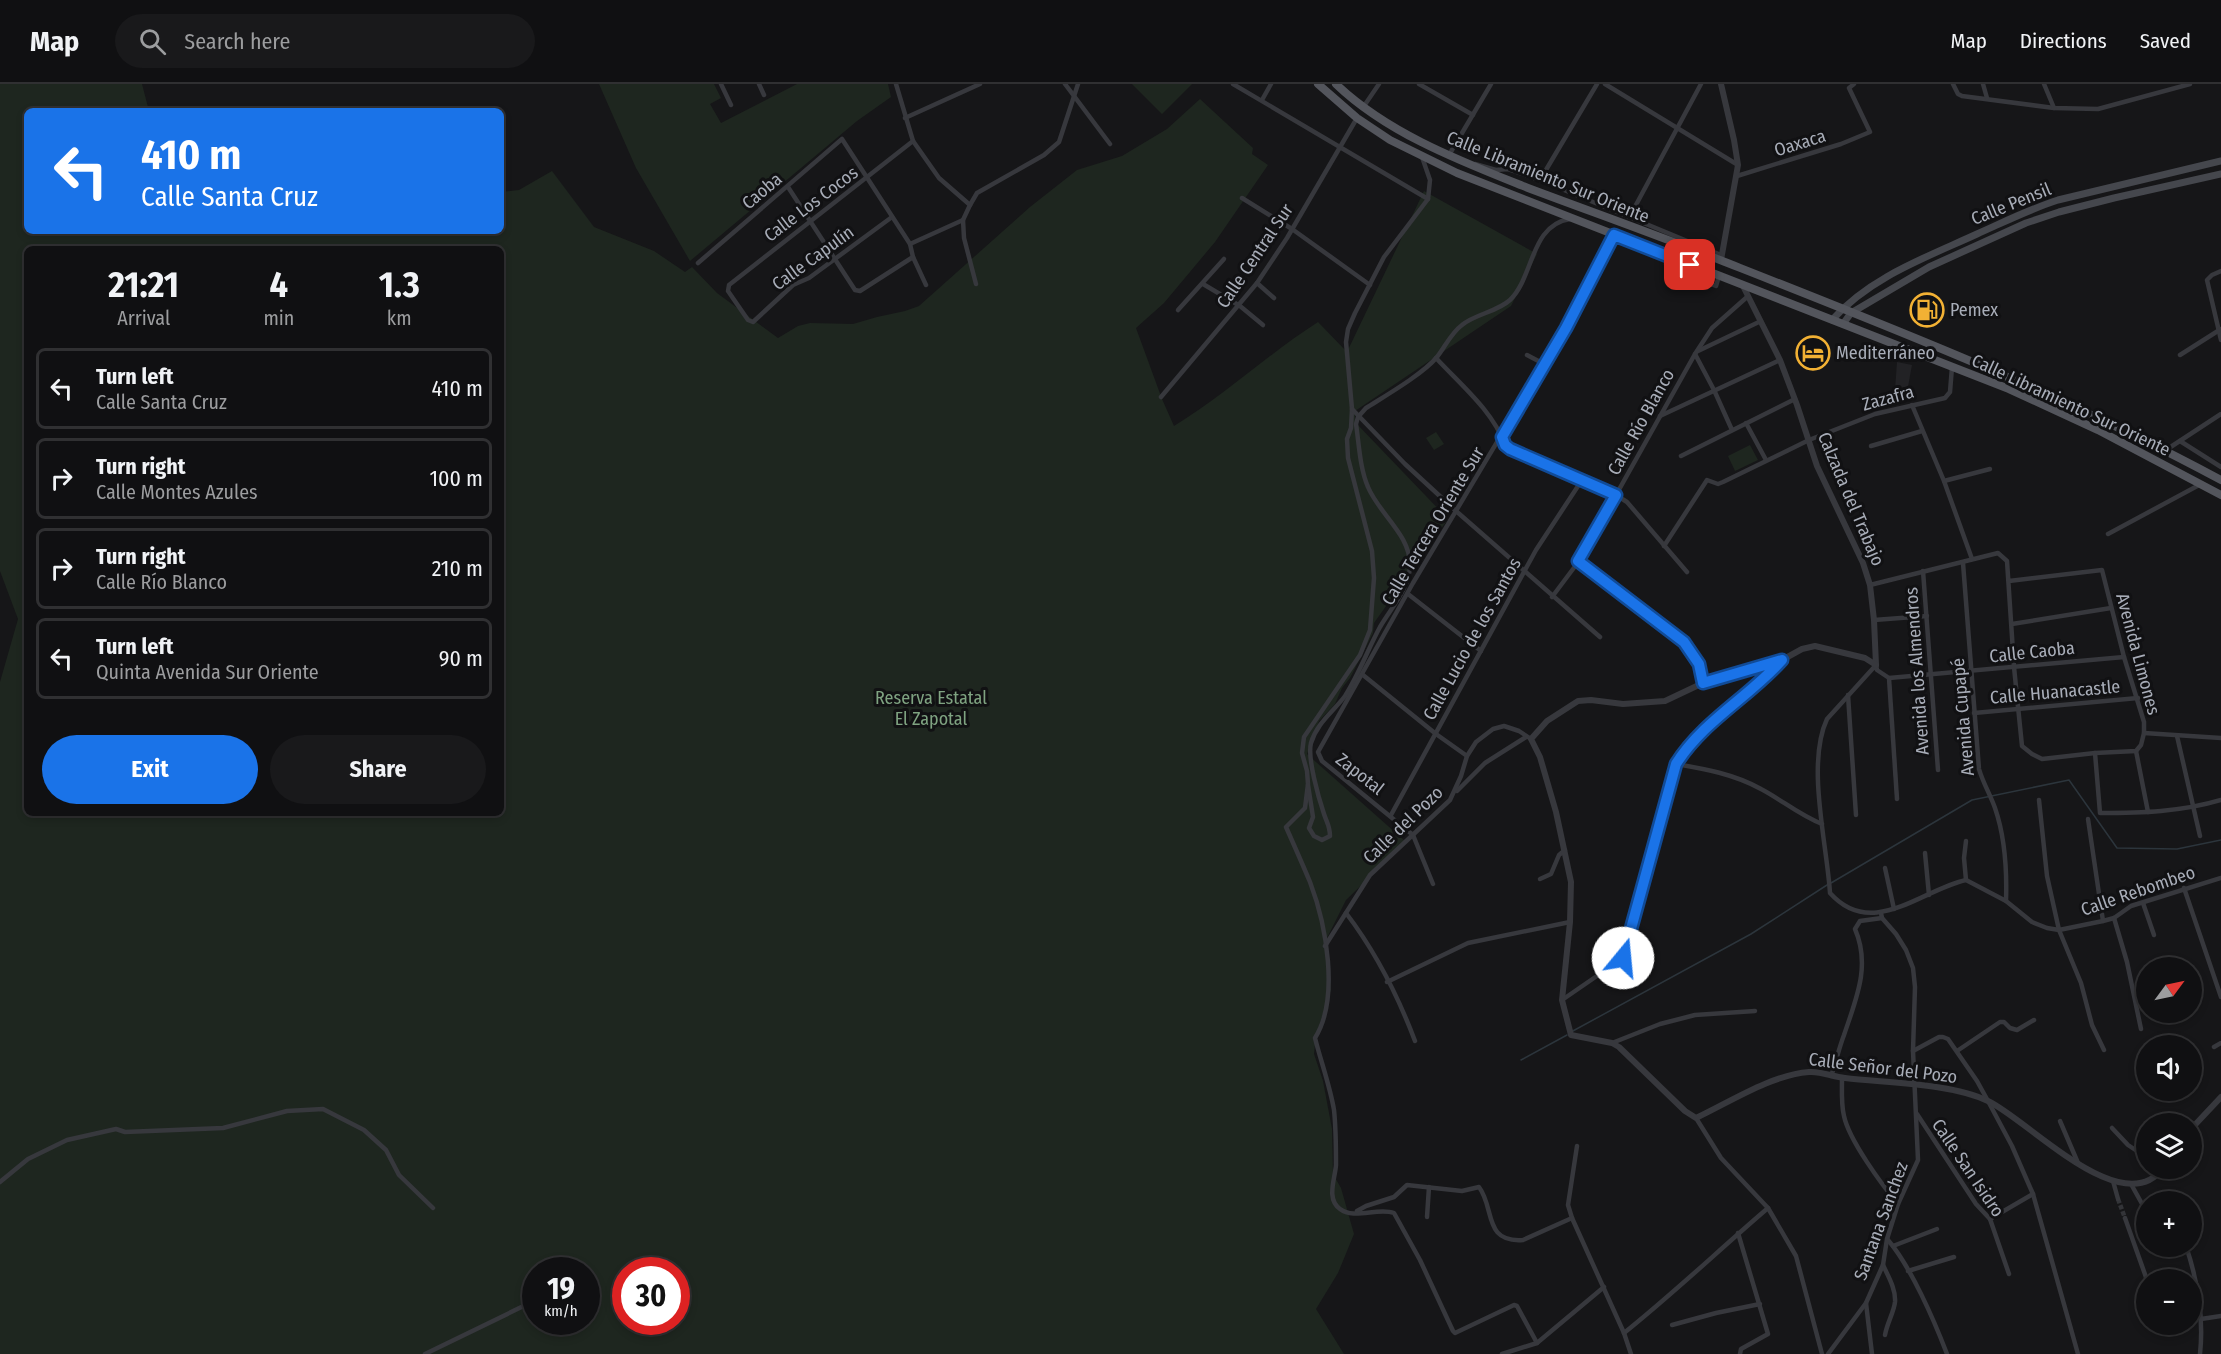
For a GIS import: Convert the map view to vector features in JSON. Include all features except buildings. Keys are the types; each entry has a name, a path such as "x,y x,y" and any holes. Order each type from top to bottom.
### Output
{"main road":[{"name":"Calle Libramiento Sur Oriente","path":"1318,84 1357,118 1390,140 1457,173 2009,389 2203,483 2221,495"},
{"name":"Calle Libramiento Sur Oriente","path":"1336,84 1364,106 1411,136 1462,162 1721,258 1841,309 2010,376 2166,450 2221,480"},
{"name":"Calle Pensil","path":"1832,320 1841,309 1861,294 1922,258 2032,208 2221,161"},
{"name":"Calle Pensil","path":"1843,324 1851,313 1929,267 2026,223 2114,198 2221,174"}],"street":[{"path":"721,84 731,105"},
{"path":"759,84 764,95"},
{"path":"896,84 913,141 939,178 970,205"},
{"path":"1065,84 1110,144"},
{"path":"976,284 964,238 963,220 970,205 977,193 1044,155 1059,142 1078,84"},
{"path":"1233,84 1428,199"},
{"path":"1262,100 1271,84"},
{"path":"1364,106 1379,84"},
{"path":"1419,84 1473,115"},
{"path":"1449,155 1491,84"},
{"path":"1540,180 1597,84"},
{"path":"1605,84 1738,165"},
{"path":"1630,216 1701,84"},
{"path":"1462,162 1496,170 1508,169 1540,180 1630,216 1721,258 1738,165 1721,84"},
{"name":"Oaxaca","path":"1737,176 1803,157 1869,132 1849,88 1854,84"},
{"path":"1953,84 1958,94 1962,96 2054,108 2098,109 2190,84"},
{"path":"1983,84 1987,98"},
{"path":"2044,84 2054,108"},
{"path":"905,118 976,85"},
{"name":"Calle Central Sur","path":"1161,398 1257,284 1357,118"},
{"name":"Caoba","path":"698,263 842,139 868,177"},
{"name":"Calle Los Cocos","path":"750,322 728,288 729,285 913,141"},
{"path":"1422,157 1430,180 1428,199 1384,257 1352,321 1346,342 1352,409 1351,428 1347,439 1348,458 1372,550 1374,578 1370,630 1360,655 1304,737 1302,753 1307,771 1313,817 1309,828 1314,836 1322,840 1330,836 1330,826 1324,815 1311,765 1310,746 1316,728 1345,695 1381,625 1395,604 1409,575 1410,564 1406,545 1375,502 1367,484 1356,424 1358,417 1366,408 1436,358 1461,325 1510,301 1542,238 1552,226 1561,220 1573,219"},
{"path":"868,177 910,244 913,257 926,285"},
{"path":"788,187 855,290 913,257"},
{"path":"1242,198 1292,229 1370,285"},
{"name":"Calle Capulín","path":"750,322 794,285 809,278 892,217"},
{"path":"910,244 963,220"},
{"name":"Calle Tercera Oriente Sur","path":"1319,757 1318,752 1544,364 1614,235"},
{"path":"1669,257 1667,267 1697,279 1716,286 1719,276"},
{"path":"1178,310 1224,259"},
{"path":"1697,279 1701,269"},
{"path":"2221,271 2208,278 2221,340"},
{"path":"1203,284 1240,306 1263,325"},
{"path":"1257,284 1274,298"},
{"name":"Calzada del Trabajo","path":"1742,285 1780,360 1817,466 1854,540 1870,585 1876,665"},
{"name":"Calle Río Blanco","path":"1552,597 1578,561 1712,328 1747,297"},
{"path":"1732,430 1696,353 1761,321"},
{"path":"2180,355 2220,330"},
{"path":"1527,355 1544,364"},
{"path":"1436,358 1469,393 1502,437 1505,445 1627,502 1687,572"},
{"path":"1660,416 1780,360"},
{"name":"Zazafra","path":"1664,546 1707,480 1723,482 1809,440 1875,414 1945,398 1950,392 1952,367"},
{"path":"1681,456 1795,399"},
{"path":"1912,405 1944,481 1972,559"},
{"path":"1352,409 1456,512 1600,637"},
{"path":"2166,450 2221,414"},
{"path":"1746,423 1766,460"},
{"path":"1871,446 1922,431"},
{"path":"2180,441 2221,467"},
{"path":"1944,481 1989,469"},
{"name":"Calle Lucio de los Santos","path":"1390,815 1536,550 1582,480"},
{"path":"2108,534 2203,483"},
{"path":"1870,585 1998,553 2003,556 2007,561 2022,746 2042,759 2136,751 2148,812"},
{"path":"1578,561 1684,642 1699,664 1703,683"},
{"name":"Avenida Cupapé","path":"1963,563 1979,769 1982,782 1995,808 2002,842 2007,874 2006,901"},
{"name":"Avenida Limones","path":"2009,582 2102,570 2124,657 2144,722 2141,745 2136,751"},
{"name":"Avenida los Almendros","path":"1923,571 1929,675 1938,770"},
{"path":"1408,594 1481,651"},
{"path":"2012,624 2111,608"},
{"path":"1874,620 1927,616"},
{"path":"1455,793 1485,763 1528,738 1547,721 1578,701 1591,700 1623,704 1660,702 1703,683 1782,660 1802,649 1815,646 1865,658 1889,678 1897,799"},
{"name":"Calle Caoba","path":"1889,678 2124,657"},
{"path":"1562,1000 1623,958 1676,764 1695,738 1757,686 1782,660"},
{"path":"1876,665 1848,694 1824,725 1818,770 1830,893 1843,905 1881,915"},
{"path":"1363,675 1467,756"},
{"path":"1848,694 1856,815"},
{"name":"Calle Huanacastle","path":"1974,713 2138,698"},
{"name":"Calle del Pozo","path":"1325,946 1370,875 1450,800 1455,793 1467,756 1476,742 1498,727 1513,728 1528,738"},
{"path":"2144,734 2221,738"},
{"path":"2177,736 2200,836"},
{"path":"1528,738 1540,757 1556,812 1571,882 1570,922 1562,1000 1571,1035 1612,1043 1627,1053 1685,1111 1696,1118 1721,1158 1768,1208 1796,1256 1822,1354"},
{"path":"2095,753 2100,813 2194,808 2221,800"},
{"name":"Zapotal","path":"1319,757 1413,835"},
{"path":"1676,764 1741,779 1763,790 1799,814 1822,824"},
{"path":"1308,784 1305,808 1286,827 1311,884 1325,946 1330,984 1322,1027 1315,1038 1334,1110 1336,1168 1333,1198 1336,1206 1343,1211 1355,1213 1387,1211 1394,1213 1420,1260 1455,1333 1514,1305 1517,1306 1537,1343"},
{"path":"2039,800 2047,876 2059,930 2081,983 2089,1014 2104,1050"},
{"path":"2088,819 2103,921"},
{"path":"1413,835 1433,884"},
{"path":"1832,1076 1859,990 1862,972 1862,952 1855,929 1860,921 1929,895 1944,886 1966,880 1964,858 1966,841"},
{"path":"1540,879 1551,874 1559,855 1565,850"},
{"path":"1925,854 1929,895"},
{"path":"1885,868 1894,909"},
{"name":"Calle Rebombeo","path":"1966,880 2006,901 2032,922 2059,930 2114,918 2131,906 2221,878"},
{"path":"2184,888 2221,997"},
{"path":"2163,896 2165,903"},
{"path":"2143,903 2154,935"},
{"path":"1346,913 1360,931 1403,1010 1415,1041"},
{"name":"Santana Sanchez","path":"1828,1354 1866,1303 1882,1265 1898,1204 1918,1160 1913,1051 1915,987 1913,968 1906,950 1881,915"},
{"path":"2114,918 2127,963 2141,1029"},
{"path":"1387,982 1468,943 1570,922"},
{"path":"1612,1043 1660,1024 1695,1015 1755,1011"},
{"path":"1957,1051 2000,1022 2017,1030 2034,1020"},
{"path":"1913,1051 1943,1037 1948,1040 1988,1101 2012,1146 2033,1194 2078,1354"},
{"path":"2214,1047 2221,1043"},
{"name":"Calle Señor del Pozo","path":"1696,1118 1781,1077 1812,1072 1842,1078 1915,1084 1960,1092 1988,1101 2079,1165 2113,1181 2131,1184"},
{"path":"1842,1078 1844,1119 1852,1136 1889,1194 1898,1204"},
{"path":"2202,1117 2221,1097"},
{"path":"0,1182 28,1159 67,1140 116,1129 125,1132 223,1128 287,1111 324,1109 364,1130 386,1150 399,1175 433,1208"},
{"name":"Calle San Isidro","path":"1916,1112 1976,1204 1990,1219 2009,1274"},
{"path":"2060,1121 2079,1165"},
{"path":"2112,1128 2136,1150"},
{"path":"1577,1146 1568,1205 1631,1354"},
{"path":"2136,1193 2131,1184 2152,1179"},
{"path":"2113,1181 2118,1199"},
{"path":"1355,1213 1365,1206 1394,1197 1407,1185 1462,1191 1479,1187 1494,1228 1501,1235 1518,1240 1523,1240 1572,1218"},
{"path":"1427,1216 1429,1187"},
{"path":"1990,1219 2033,1194"},
{"path":"1624,1333 1768,1208"},
{"path":"2125,1218 2143,1269"},
{"path":"1893,1246 1937,1229"},
{"path":"1738,1233 1768,1334 1741,1349 1740,1354"},
{"path":"1887,1239 1908,1271 1947,1354"},
{"path":"1908,1271 1954,1257"},
{"path":"1882,1265 1891,1282 1895,1300 1885,1335"},
{"path":"1502,1354 1537,1343 1604,1287"},
{"path":"1866,1303 1872,1354"},
{"path":"1672,1325 1760,1304"},
{"path":"425,1354 522,1307"},
{"path":"2202,1319 2221,1316"},
{"path":"2200,1354 2201,1335"},
{"path":"1523,1346 1525,1354"}],"shaded area":[{"path":"1897,362 1912,365 1907,392 1895,390"}],"green space":[{"name":"Reserva Estatal El Zapotal","path":"0,84 142,84 148,108 24,108 24,234 504,234 504,192 519,190 552,171 594,227 654,251 685,272 692,267 717,293 778,338 798,326 810,323 853,324 919,306 1030,207 1077,170 1122,156 1167,129 1200,99 1253,148 1252,154 1268,165 1215,242 1164,303 1136,328 1174,426 1318,322 1347,352 1424,191 1537,254 1511,306 1355,411 1355,422 1448,519 1374,623 1373,633 1350,678 1342,688 1335,704 1319,721 1307,754 1406,842 1346,900 1326,940 1331,990 1316,1035 1314,1054 1323,1081 1332,1129 1333,1174 1341,1188 1354,1234 1338,1273 1316,1309 1344,1354 0,1354 0,682 18,619 0,571"},
{"path":"599,84 714,84 721,98 710,104 721,123 797,84 888,84 891,97 857,121 690,261 636,168"},
{"path":"1132,84 1192,84 1162,114"},
{"path":"1436,432 1444,444 1434,450 1426,438"},
{"path":"1750,445 1758,460 1735,471 1728,456"}],"waterway":[{"path":"1831,883 1972,800 2069,780 2117,848 2177,849 2221,840"},
{"path":"1571,1032 1751,934 1827,885"},
{"path":"1521,1060 1567,1035"}],"tunnel":[{"path":"2118,1199 2125,1218"}],"place":[{"name":"Pemex","path":"1927,310"},
{"name":"Mediterráneo","path":"1813,353"}],"route":[{"path":"1623,958 1676,764 1684,750 1695,738 1757,686 1782,660 1703,683 1699,664 1693,652 1684,642 1578,561 1616,495 1510,449 1505,445 1502,437 1566,328 1614,235 1690,265"}]}
